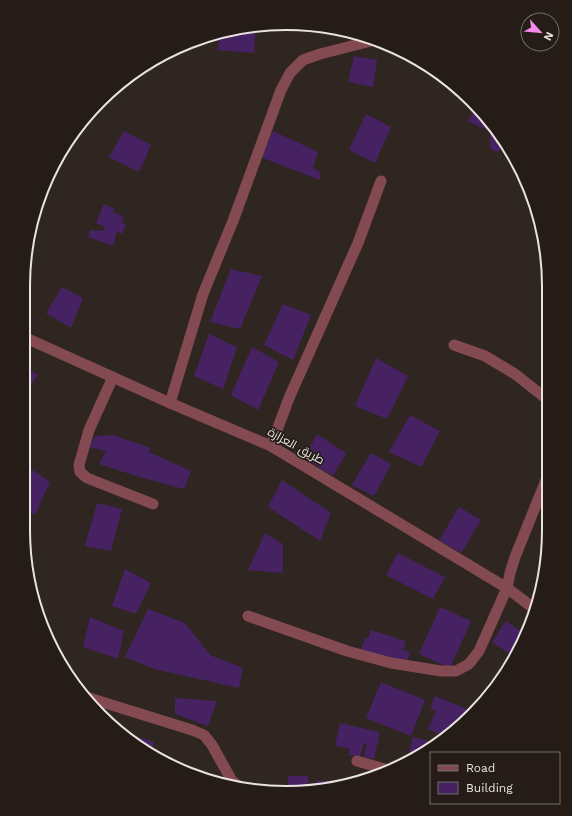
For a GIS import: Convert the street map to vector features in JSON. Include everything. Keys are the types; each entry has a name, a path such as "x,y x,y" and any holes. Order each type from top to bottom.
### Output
{"street":[{"path":"170,403 203,294 233,221 281,90 290,72 303,60 364,43"},
{"path":"271,446 295,385 358,243 381,181"},
{"name":"طريق العزازة","path":"30,340 170,403 271,446 507,588 530,605"},
{"path":"454,345 485,356 515,374 542,395"},
{"path":"113,377 89,430 79,465 80,472 86,478 153,504"},
{"path":"248,616 346,651 391,663 441,670 456,670 469,664 479,651 507,588 515,557 542,490"},
{"path":"96,701 204,735 212,745 231,780"},
{"path":"357,761 381,768"}],"building":[{"path":"256,32 254,53 217,50 219,39"},
{"path":"354,56 377,60 373,87 348,82"},
{"path":"474,112 490,131 467,121"},
{"path":"366,114 391,127 375,163 349,150"},
{"path":"124,131 151,145 139,172 109,157"},
{"path":"273,131 318,152 313,167 321,173 320,180 260,157"},
{"path":"490,131 501,147 498,152 490,149"},
{"path":"104,204 115,209 112,212 124,216 122,223 126,224 122,234 117,232 113,246 88,237 90,230 103,231 105,227 96,223"},
{"path":"231,269 262,276 240,329 210,322"},
{"path":"62,287 83,298 71,328 46,313"},
{"path":"283,304 311,315 293,360 264,345"},
{"path":"209,334 237,347 223,389 194,376"},
{"path":"252,347 279,362 258,410 231,395"},
{"path":"376,358 408,376 387,419 355,406"},
{"path":"30,370 38,375 30,386"},
{"path":"410,415 440,431 421,467 389,452"},
{"path":"317,434 346,453 333,476 304,458"},
{"path":"113,435 151,448 149,452 191,471 184,489 99,464 106,451 89,447 95,436"},
{"path":"371,453 391,464 374,496 352,485"},
{"path":"30,468 50,482 35,515 30,512"},
{"path":"282,480 331,513 320,541 268,507"},
{"path":"97,503 122,509 111,551 85,546"},
{"path":"459,507 481,520 461,553 439,540"},
{"path":"265,533 283,544 283,573 248,570"},
{"path":"398,553 445,577 433,599 386,575"},
{"path":"125,569 151,583 136,614 112,606"},
{"path":"440,607 471,621 450,668 419,654"},
{"path":"148,609 185,623 210,655 243,668 239,688 154,669 125,657"},
{"path":"90,617 124,631 118,659 83,647"},
{"path":"506,621 521,632 510,654 492,642"},
{"path":"371,630 406,641 403,650 410,652 406,664 360,652 365,638 368,639"},
{"path":"381,682 425,700 411,736 366,718"},
{"path":"435,696 468,710 440,734 428,729 436,711 430,708"},
{"path":"175,698 217,701 208,726 175,714"},
{"path":"340,723 380,732 374,759 364,757 367,744 364,743 360,757 348,755 350,749 335,746"},
{"path":"134,736 154,742 152,748"},
{"path":"413,737 430,741 414,752 408,755"},
{"path":"288,776 308,776 307,785 288,786"},
{"path":"316,780 332,782 319,784 316,784"}]}
